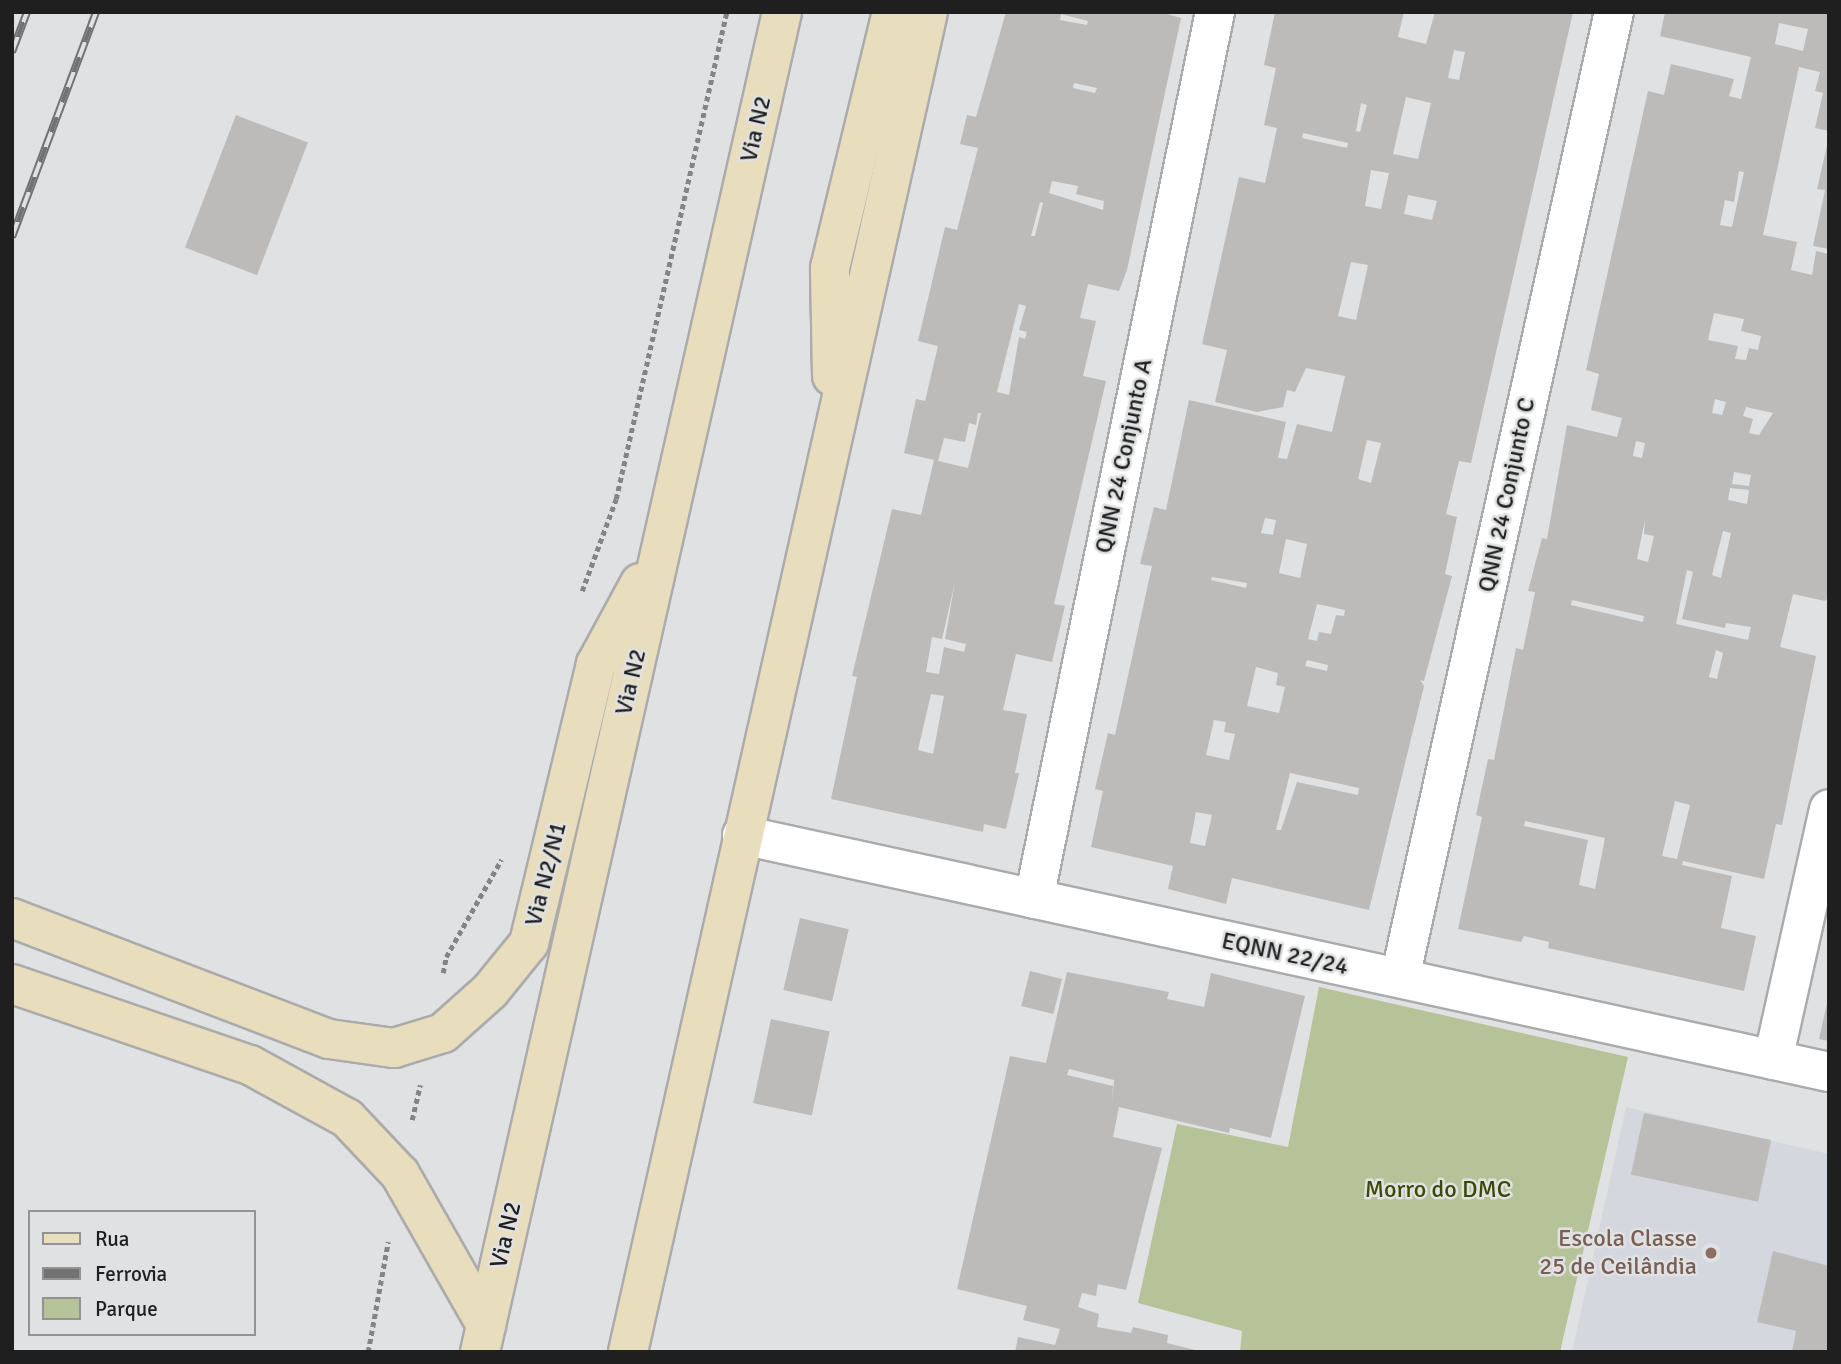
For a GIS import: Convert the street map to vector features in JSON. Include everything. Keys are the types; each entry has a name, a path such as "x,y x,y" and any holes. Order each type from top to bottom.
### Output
{"main road":[{"name":"Via N2","path":"483,1338 782,12"},
{"path":"833,438 830,268 892,12"},
{"path":"628,1352 929,12"},
{"name":"Via N2/N1","path":"12,918 329,1039 394,1048 443,1033 490,991 529,943 596,664 664,537"},
{"path":"12,984 250,1065 347,1118 400,1174 483,1338"}],"street":[{"name":"QNN 24 Conjunto A","path":"1034,899 1215,12"},
{"name":"QNN 24 Conjunto C","path":"1400,978 1614,12"},
{"path":"1773,1059 1829,809"},
{"name":"EQNN 22/24","path":"742,835 1829,1072"}],"shaded area":[{"name":"Escola Classe 25 de Ceilândia","path":"1626,1107 1829,1154 1829,1352 1572,1352"}],"green space":[{"name":"Morro do DMC","path":"1319,987 1628,1057 1560,1352 1240,1352 1242,1331 1138,1303 1177,1124 1288,1147"}],"building":[{"path":"1006,12 1160,12 1181,18 1127,270 1119,291 1088,284 1080,318 1096,321 1083,376 1106,381 1054,604 1065,606 1052,662 1016,654 1003,710 1027,714 1015,773 1019,773 1006,829 984,824 983,832 831,799 857,677 852,676 892,509 921,515 934,460 904,453 916,399 925,401 938,346 918,341 945,227 957,230 978,148 960,144 967,115 976,117","holes":["1061,14 1088,21 1087,25 1060,20","1074,83 1097,88 1095,93 1073,88","1052,181 1078,186 1076,194 1104,201 1103,210 1049,193","1040,202 1043,203 1035,236 1031,236","1019,304 1026,306 1019,330 1027,332 1025,339 1019,337 1009,395 997,392","978,413 981,413 968,468 938,461 944,438 965,442 969,423 976,425","955,582 945,639 966,644 964,652 944,647 939,674 926,672 932,637 942,639","931,694 944,696 933,754 918,750"]},
{"path":"1275,12 1404,12 1398,37 1426,44 1435,12 1573,12 1471,463 1459,461 1446,514 1457,517 1445,574 1452,576 1424,681 1420,680 1424,686 1369,910 1232,878 1226,904 1168,889 1173,866 1091,847 1103,791 1095,789 1108,733 1115,735 1152,566 1140,564 1154,507 1166,510 1189,400 1286,422 1278,458 1287,459 1297,424 1332,432 1345,376 1306,368 1295,392 1287,390 1283,407 1257,412 1215,402 1227,350 1202,344 1239,177 1265,183 1277,128 1264,125 1276,68 1264,65","holes":["1454,50 1465,52 1459,80 1448,78","1406,97 1431,103 1418,159 1393,154","1361,103 1367,105 1360,132 1356,131","1303,133 1348,143 1347,148 1302,138","1371,170 1389,173 1381,209 1365,206","1408,195 1437,201 1432,220 1404,214","1351,262 1368,265 1356,320 1338,316","1367,440 1381,443 1371,483 1358,479","1265,518 1276,520 1273,535 1261,533","1286,539 1307,544 1300,578 1279,573","1212,577 1247,583 1246,588 1211,580","1317,604 1345,610 1344,616 1336,615 1331,634 1319,632 1317,641 1308,639","1307,660 1328,665 1327,671 1305,666","1256,667 1278,673 1276,685 1285,687 1279,713 1247,706","1214,720 1226,722 1224,732 1235,734 1229,760 1206,755","1290,773 1359,788 1358,795 1297,782 1281,830 1276,830","1196,812 1212,815 1205,846 1190,843"]},
{"path":"1665,12 1829,12 1829,131 1815,128 1823,93 1815,91 1820,72 1799,67 1763,235 1797,242 1791,270 1812,275 1816,251 1829,254 1829,597 1825,601 1793,594 1780,647 1816,656 1782,825 1776,824 1764,879 1683,861 1682,865 1732,876 1721,928 1756,936 1744,991 1548,948 1549,942 1524,936 1521,942 1458,929 1482,817 1476,815 1488,759 1494,760 1516,648 1523,650 1535,592 1528,591 1542,538 1547,539 1567,425 1617,437 1622,418 1591,410 1599,374 1586,370 1648,91 1664,95 1671,64 1734,79 1729,96 1741,99 1751,57 1660,36","holes":["1779,23 1808,29 1803,51 1775,44","1739,171 1744,172 1732,227 1720,225 1725,200 1734,202","1714,313 1744,319 1741,331 1761,336 1758,350 1749,348 1746,360 1735,359 1738,346 1708,340","1715,399 1726,402 1722,415 1712,413","1746,407 1773,413 1759,435 1749,433 1753,419 1743,416","1636,441 1645,443 1642,458 1633,456","1734,472 1751,475 1749,486 1732,484","1730,488 1749,490 1747,504 1728,500","1645,520 1644,534 1654,536 1648,562 1637,559","1723,531 1731,533 1721,578 1712,575","1687,570 1693,572 1682,619 1725,628 1726,623 1751,627 1748,640 1676,624","1572,600 1644,616 1643,622 1571,605","1716,650 1723,653 1717,679 1709,677","1675,801 1690,805 1677,859 1662,856","1525,821 1605,838 1595,889 1579,885 1588,840 1524,826"]},
{"path":"236,115 308,143 257,275 185,248"},
{"path":"1828,141 1829,249 1813,246 1825,190 1817,189"},
{"path":"800,918 849,929 832,1001 783,990"},
{"path":"1030,971 1062,979 1053,1014 1021,1006"},
{"path":"1067,972 1169,992 1167,999 1204,1007 1211,973 1305,996 1271,1138 1230,1128 1229,1133 1119,1107 1113,1137 1162,1148 1126,1290 1098,1284 1096,1296 1082,1293 1078,1307 1099,1314 1097,1327 1131,1333 1133,1327 1168,1335 1167,1343 1203,1352 1015,1352 1018,1337 1055,1345 1060,1329 1023,1320 1027,1306 957,1289 1010,1056 1046,1063","holes":["1069,1069 1114,1080 1112,1103 1113,1086 1067,1075"]},
{"path":"1829,999 1829,1041 1819,1039"},
{"path":"771,1019 830,1031 812,1116 753,1103"},
{"path":"1644,1113 1771,1140 1758,1202 1631,1175"},
{"path":"1773,1251 1829,1266 1829,1352 1792,1352 1796,1331 1757,1322"}],"railway":[{"path":"12,52 27,12"},
{"path":"12,237 96,12"}],"place":[{"name":"Escola Classe 25 de Ceilândia","path":"1711,1253"}]}
